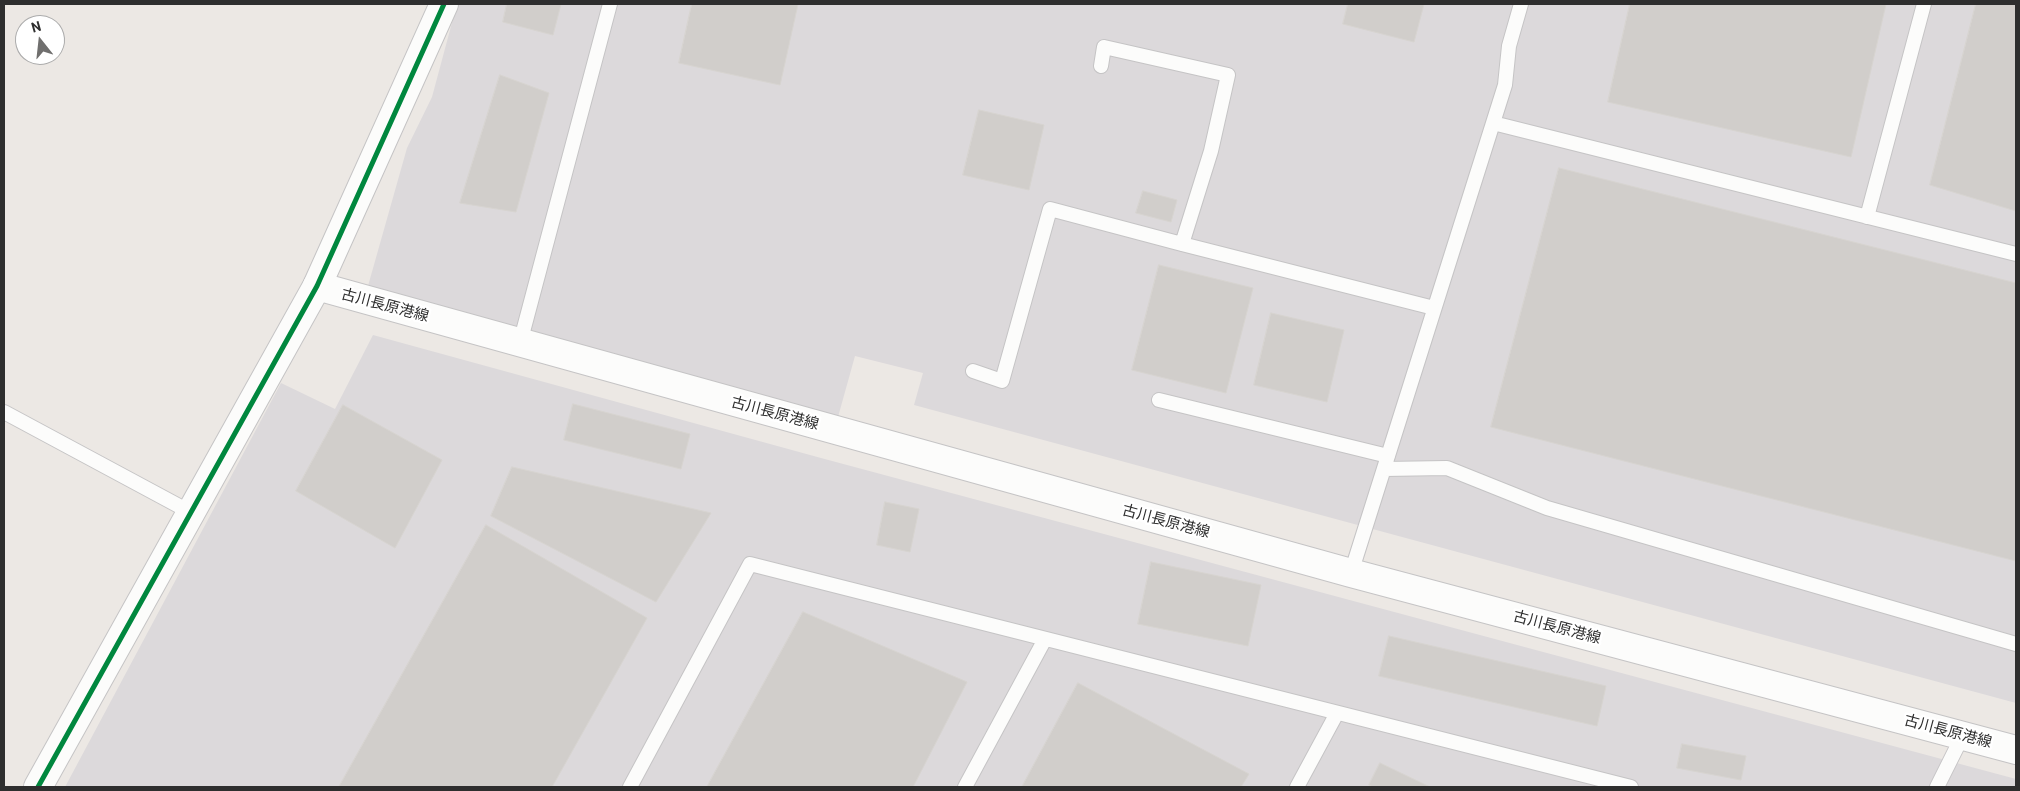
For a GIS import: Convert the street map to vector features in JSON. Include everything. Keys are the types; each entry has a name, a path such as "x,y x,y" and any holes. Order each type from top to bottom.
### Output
{"main road":[{"path":"38,787 317,286 444,4"},
{"name":"古川長原港線","path":"317,286 1351,573 1963,734 2016,750"}],"lane":[{"path":"520,343 610,4"},
{"path":"1351,573 1505,85 1509,46 1520,4"},
{"path":"1867,217 1924,4"},
{"path":"1101,66 1104,47 1228,75 1211,150 1182,244"},
{"path":"1493,123 2016,254"},
{"path":"973,371 1002,381 1050,208 1182,244 1434,308"},
{"path":"1159,400 1386,463 1447,468 1547,508 2016,644"},
{"path":"4,412 192,513"},
{"path":"630,787 750,564 1631,787"},
{"path":"965,787 1045,639"},
{"path":"1298,787 1337,713"},
{"path":"1937,787 1963,734"}],"shaded area":[{"path":"457,4 2016,4 2016,703 914,405 923,373 855,356 838,417 366,293 407,148 432,97"},
{"path":"373,335 821,458 2016,779 2016,787 65,787 281,383 335,409"}],"building":[{"path":"507,4 561,4 553,35 503,22"},
{"path":"692,4 798,4 780,85 679,63"},
{"path":"1348,4 1424,4 1414,42 1343,24"},
{"path":"1630,4 1886,4 1851,157 1608,102"},
{"path":"1976,4 2016,4 2016,211 1930,185"},
{"path":"500,75 549,93 516,212 460,203"},
{"path":"979,110 1044,125 1029,190 963,175"},
{"path":"1559,168 2016,283 2016,561 1491,427"},
{"path":"1143,191 1177,200 1171,222 1136,213"},
{"path":"1159,265 1253,288 1226,393 1132,370"},
{"path":"1271,313 1344,330 1327,402 1254,385"},
{"path":"573,404 690,434 681,469 564,440"},
{"path":"343,405 442,460 395,548 296,491"},
{"path":"512,467 711,513 656,602 491,516"},
{"path":"885,502 919,509 910,552 877,545"},
{"path":"486,525 647,618 552,787 339,787"},
{"path":"1151,562 1261,585 1248,646 1138,624"},
{"path":"803,612 967,682 913,787 707,787"},
{"path":"1389,636 1606,686 1597,726 1379,676"},
{"path":"1078,683 1249,774 1241,787 1022,787"},
{"path":"1682,744 1746,756 1741,780 1677,768"},
{"path":"1380,763 1430,787 1373,787 1369,785"}],"cycle path":[{"path":"38,787 317,286 444,4"}]}
